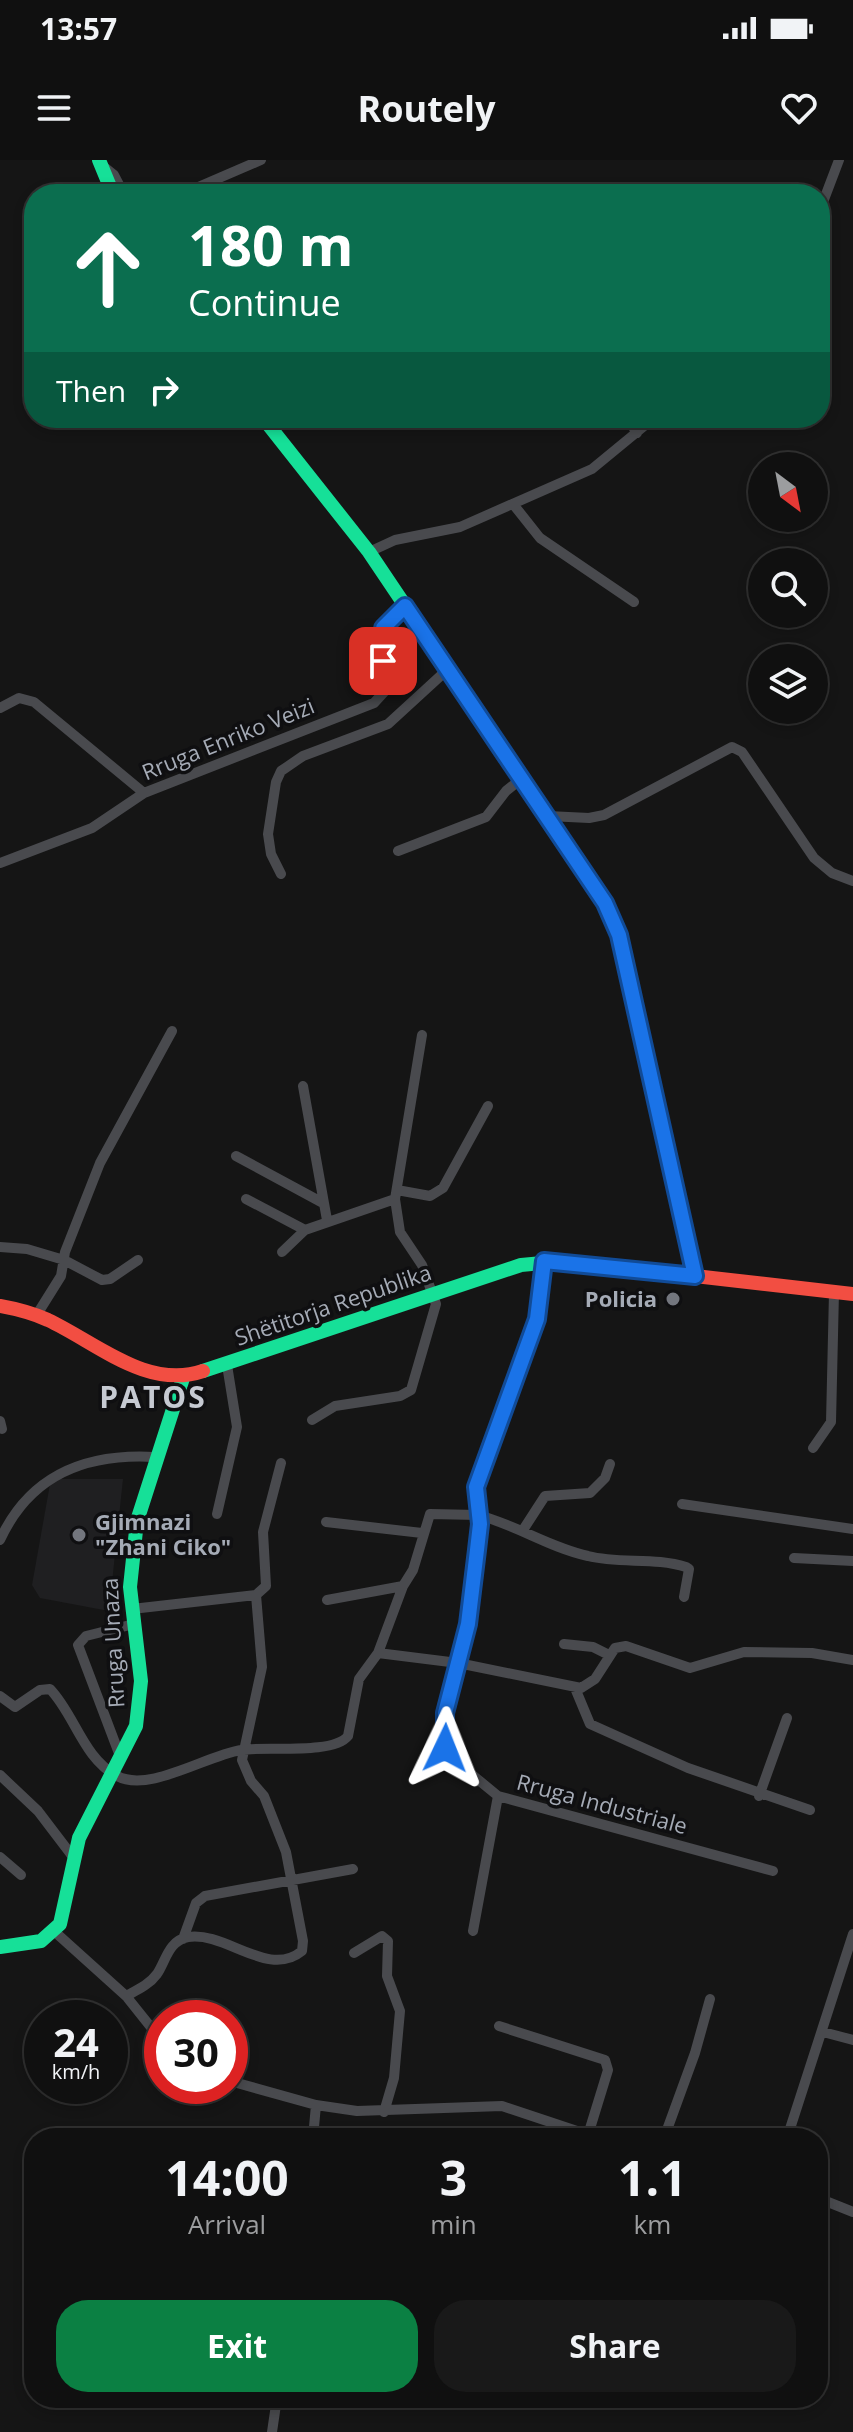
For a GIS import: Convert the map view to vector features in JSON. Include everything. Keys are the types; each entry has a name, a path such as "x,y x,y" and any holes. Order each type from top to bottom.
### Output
{"main road":[{"path":"100,163 109,184"},
{"path":"271,428 369,552 605,903 619,935 695,1276"},
{"name":"Shëtitorja Republika","path":"0,1306 36,1316 145,1372 183,1378 434,1293 544,1261 853,1294"},
{"name":"Rruga Unaza","path":"55,1932 65,1912 73,1857 92,1808 140,1712 141,1681 131,1573 137,1521 155,1457 183,1378"},
{"path":"0,1947 33,1943 55,1932"}],"street":[{"path":"205,184 261,160"},
{"path":"830,184 839,160"},
{"path":"100,163 114,175 119,184"},
{"path":"634,428 637,433"},
{"path":"369,552 395,540 460,527 592,469 643,428"},
{"path":"513,504 540,538 634,602"},
{"name":"Rruga Enriko Veizi","path":"0,863 92,828 144,793 374,703 385,691 383,628 405,606"},
{"path":"281,874 271,854 268,834 276,782 281,771 303,756 388,724 448,669"},
{"path":"0,708 19,698 34,702 144,793"},
{"path":"548,816 589,818 604,815 732,747 742,752 814,858 832,873 853,881"},
{"path":"398,851 486,817 506,791 522,778"},
{"path":"36,1316 61,1276 100,1163 172,1031"},
{"path":"312,1420 335,1406 400,1396 411,1390 434,1314 434,1293 422,1265 400,1232 396,1195 422,1035"},
{"path":"303,1086 327,1220"},
{"path":"282,1252 305,1230 327,1220 396,1195 430,1196 443,1188 488,1106"},
{"path":"236,1156 323,1203"},
{"path":"246,1199 305,1230"},
{"path":"0,1247 27,1249 64,1260 107,1280 138,1260"},
{"name":"Rruga Industriale","path":"544,1261 537,1319 476,1487 478,1515 468,1624 445,1713 443,1741 448,1755 498,1796 773,1871"},
{"path":"813,1448 831,1422 834,1292"},
{"path":"217,1514 237,1427 227,1365"},
{"path":"0,1540 13,1513 59,1471 121,1456 155,1457"},
{"path":"132,1609 256,1595 266,1586 263,1532 281,1463"},
{"path":"523,1530 545,1496 590,1493 605,1478 610,1464"},
{"path":"682,1504 853,1529"},
{"path":"0,1696 15,1707 40,1690 50,1689 82,1740 111,1772 128,1780 151,1780 201,1760 242,1750 341,1743 353,1724 359,1679 378,1653 403,1586 413,1570 422,1533 430,1514 435,1512 478,1515 523,1530 555,1548 592,1558 686,1567 689,1569 684,1597"},
{"path":"326,1522 422,1533"},
{"path":"794,1558 853,1561"},
{"path":"327,1600 403,1586"},
{"path":"183,1939 215,1940 270,1960 296,1956 304,1946 286,1852 264,1796 243,1767 242,1750 262,1667 256,1595"},
{"path":"120,1756 78,1645 86,1636 134,1624"},
{"path":"564,1644 593,1647 609,1655"},
{"path":"378,1653 458,1663 575,1688 590,1683 615,1648 626,1646 690,1668 744,1652 812,1653 853,1660"},
{"path":"575,1688 590,1724 635,1747 759,1796 810,1810"},
{"path":"759,1796 787,1718"},
{"path":"0,1775 38,1811 73,1857"},
{"path":"473,1931 498,1796"},
{"path":"0,1857 21,1875"},
{"path":"126,1996 149,1982 169,1949 183,1939 200,1898 353,1869"},
{"path":"55,1932 126,1996 144,2018"},
{"path":"790,2128 853,1934"},
{"path":"354,1953 382,1936 388,1941 387,1976 400,2011 394,2078 384,2112"},
{"path":"668,2128 695,2053 710,1999"},
{"path":"499,2026 605,2060 608,2070 595,2128"},
{"path":"823,2032 853,2040"},
{"path":"248,2086 316,2105 384,2112 482,2104 502,2106 569,2128"},
{"path":"314,2128 316,2105"},
{"path":"828,2202 853,2212"},
{"path":"272,2432 276,2408"}],"shaded area":[{"name":"Gjimnazi \"Zhani Ciko\"","path":"58,1479 123,1479 109,1611 40,1598 32,1585 50,1484"}],"traffic: fast":[{"path":"99,160 109,184"},
{"path":"271,428 369,552 605,903 628,966 681,1211"},
{"path":"203,1371 521,1265 564,1261 695,1276"},
{"path":"0,1947 41,1941 60,1924 79,1838 136,1726 141,1681 130,1587 137,1521 183,1378"}],"traffic: jam":[{"path":"681,1211 695,1276 853,1294"},
{"path":"0,1306 48,1320 142,1369 182,1375 203,1371"}],"place":[{"name":"Policia","path":"673,1299"},
{"name":"Gjimnazi \"Zhani Ciko\"","path":"79,1535"}],"district":[{"name":"PATOS","path":"153,1398"}],"route":[{"path":"383,661 383,628 405,606 605,903 628,966 695,1276 544,1261 541,1307 476,1487 475,1503 480,1524 477,1550 468,1624 445,1713 445,1748"}]}
